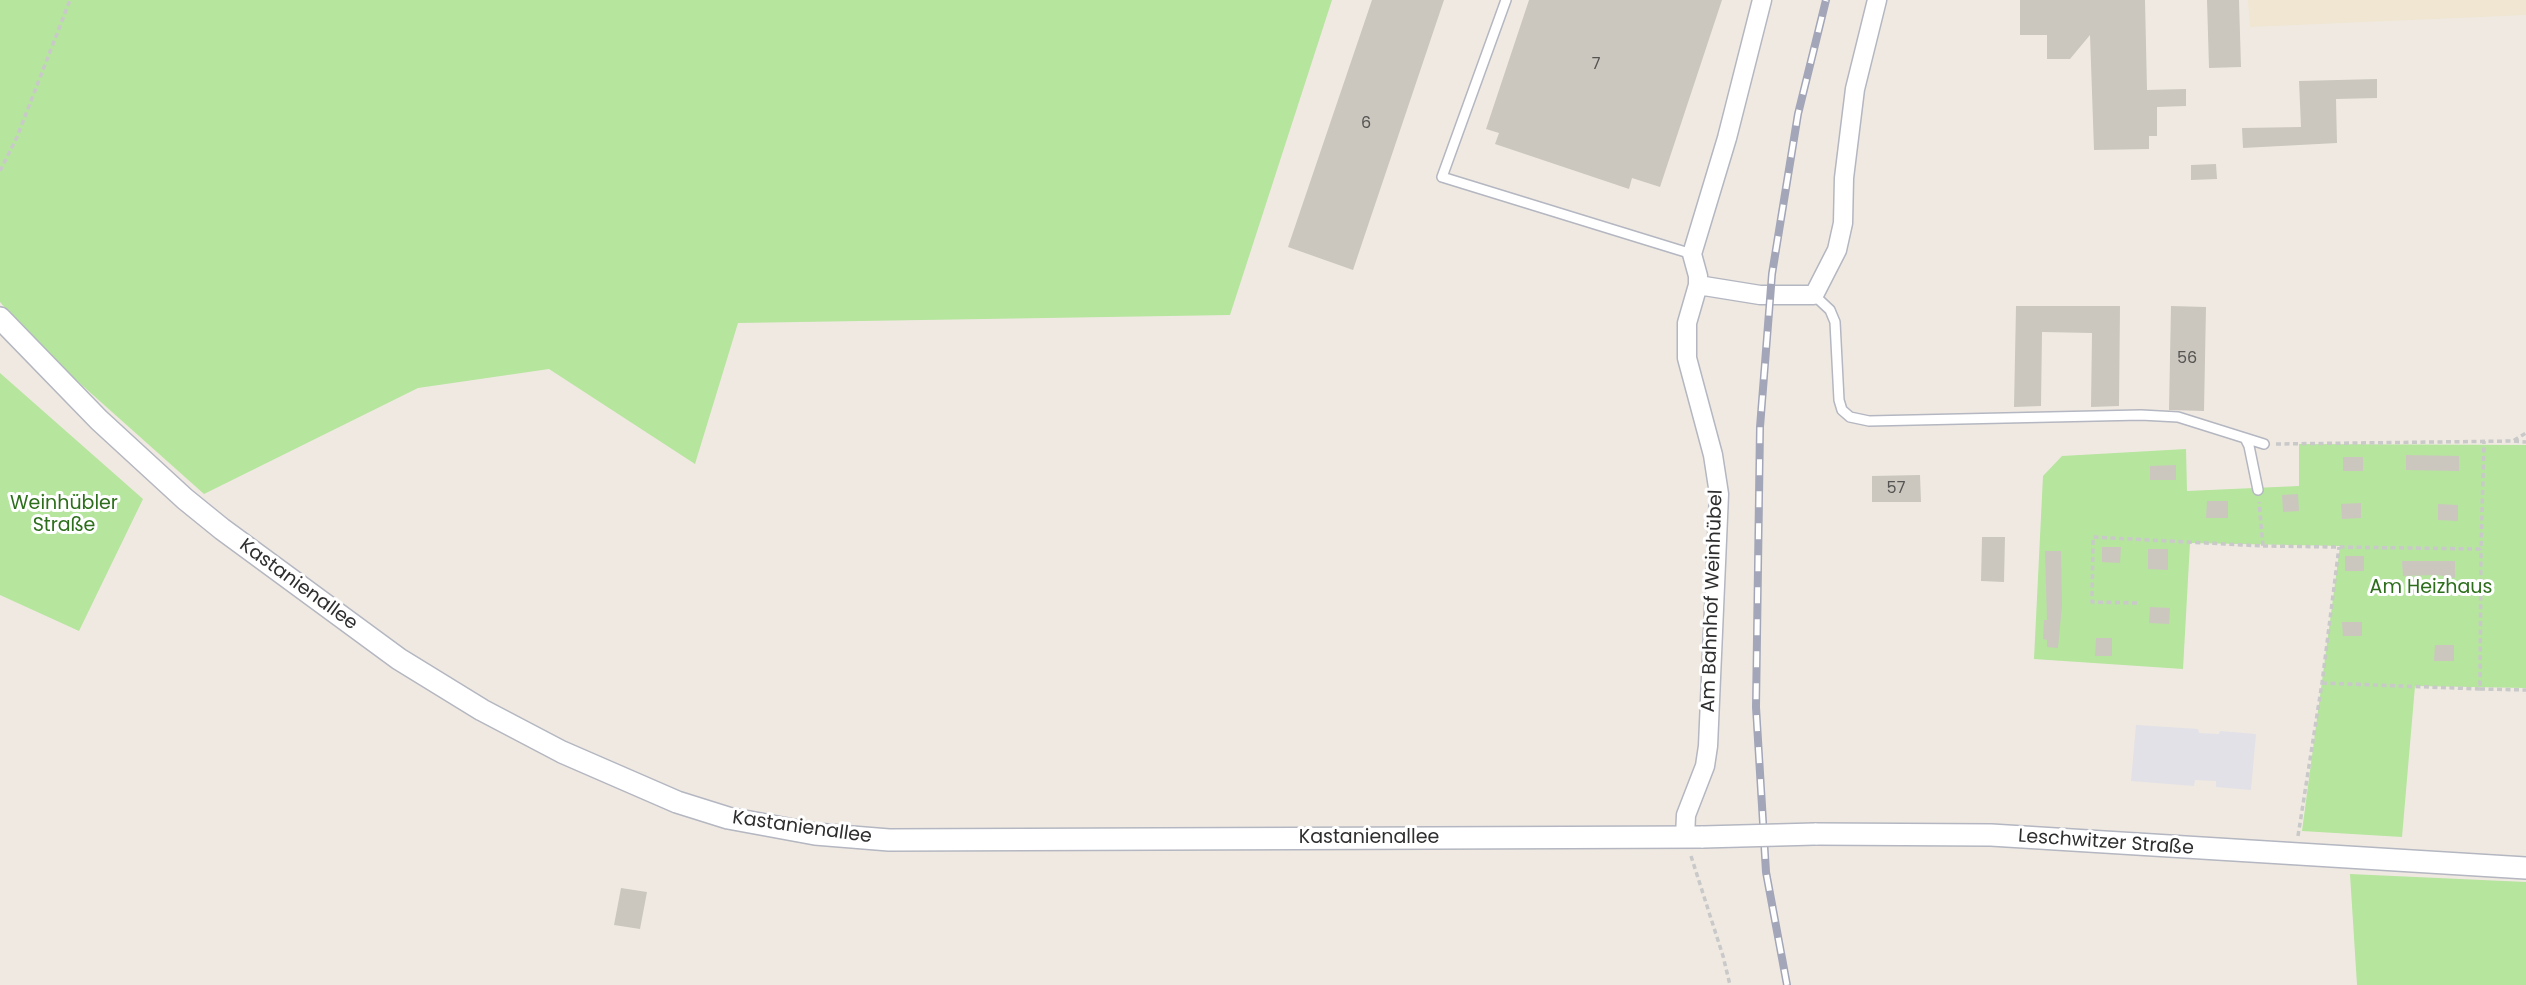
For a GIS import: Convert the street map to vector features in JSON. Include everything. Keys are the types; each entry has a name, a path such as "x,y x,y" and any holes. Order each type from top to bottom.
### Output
{"street":[{"name":"Am Bahnhof Weinhübel","path":"1694,837 1686,815 1704,766 1708,746 1719,494 1713,455 1687,358 1686,323 1698,285 1692,254 1727,138 1762,0"},
{"path":"1698,285 1760,295 1814,295 1837,250 1843,223 1844,178 1855,89 1877,0"},
{"name":"Kastanienallee","path":"0,318 99,420 186,499 222,529 399,659 482,710 562,752 677,802 728,818 815,834 889,840 1694,837"},
{"name":"Leschwitzer Straße","path":"1694,837 1881,832 1991,835 2526,869"}],"lane":[{"path":"1506,0 1442,177 1692,254"},
{"path":"1814,295 1830,310 1835,322 1839,400 1842,410 1850,417 1869,421 2141,415 2178,417 2264,444"},
{"path":"2245,438 2258,490"}],"path":[{"path":"0,171 17,137 70,0"},
{"path":"2513,441 2526,433"},
{"path":"2480,689 2484,442"},
{"path":"2264,444 2526,442"},
{"path":"2258,490 2263,545"},
{"path":"2137,603 2092,602 2093,537 2263,545 2481,549"},
{"path":"2295,855 2340,547"},
{"path":"2322,682 2526,690"},
{"path":"1694,837 1730,985"}],"shaded area":[{"path":"2248,0 2526,0 2526,15 2250,27"},
{"path":"2136,725 2198,729 2199,733 2219,734 2220,731 2256,734 2251,790 2216,787 2216,781 2195,780 2194,786 2131,781"}],"green space":[{"path":"0,0 1332,0 1230,315 738,323 695,464 549,369 418,388 204,494 38,346 0,302"},
{"name":"Weinhübler Straße","path":"0,373 143,499 79,631 0,595"},
{"name":"Am Heizhaus","path":"2299,444 2526,445 2526,688 2415,686 2402,837 2302,831 2340,546 2190,543 2183,669 2034,659 2043,476 2062,456 2186,449 2187,491 2299,486"},
{"path":"2350,874 2526,882 2526,985 2357,985"}],"building":[{"path":"1372,0 1444,0 1353,270 1288,247"},
{"path":"1529,0 1722,0 1660,187 1632,178 1629,189 1495,144 1499,133 1486,129"},
{"path":"2020,0 2145,0 2147,90 2186,89 2186,106 2157,107 2157,136 2149,136 2149,149 2094,150 2090,35 2070,59 2047,59 2047,35 2020,35"},
{"path":"2207,0 2239,0 2241,67 2209,68"},
{"path":"2377,79 2377,98 2336,99 2337,143 2243,148 2242,128 2301,127 2299,81"},
{"path":"2216,164 2217,179 2191,180 2191,165"},
{"path":"2016,306 2120,306 2119,406 2091,407 2092,333 2042,332 2041,406 2014,407"},
{"path":"2171,306 2206,307 2204,411 2169,410"},
{"path":"2406,455 2459,456 2459,471 2406,470"},
{"path":"2343,457 2363,457 2363,471 2343,471"},
{"path":"2176,465 2176,480 2150,480 2150,466"},
{"path":"1920,475 1921,502 1872,502 1872,476"},
{"path":"2298,494 2299,511 2283,512 2282,495"},
{"path":"2207,501 2228,501 2228,518 2206,518"},
{"path":"2361,503 2361,518 2342,519 2341,504"},
{"path":"2438,504 2458,505 2458,521 2438,520"},
{"path":"1982,537 2005,537 2004,582 1981,581"},
{"path":"2102,547 2121,547 2120,563 2102,562"},
{"path":"2148,549 2168,549 2168,570 2148,569"},
{"path":"2045,551 2061,551 2062,606 2058,648 2047,647 2047,640 2043,639 2044,620 2047,620"},
{"path":"2345,556 2364,556 2364,571 2345,571"},
{"path":"2402,561 2455,561 2455,578 2436,575 2403,576"},
{"path":"2150,607 2170,608 2169,624 2149,623"},
{"path":"2342,622 2362,622 2362,636 2343,636"},
{"path":"2096,638 2112,638 2112,656 2095,656"},
{"path":"2435,645 2454,645 2454,661 2434,661"},
{"path":"621,888 647,892 640,929 614,925"}],"railway":[{"path":"1787,985 1766,872 1756,707 1760,427 1772,274 1798,114 1826,0"}]}
